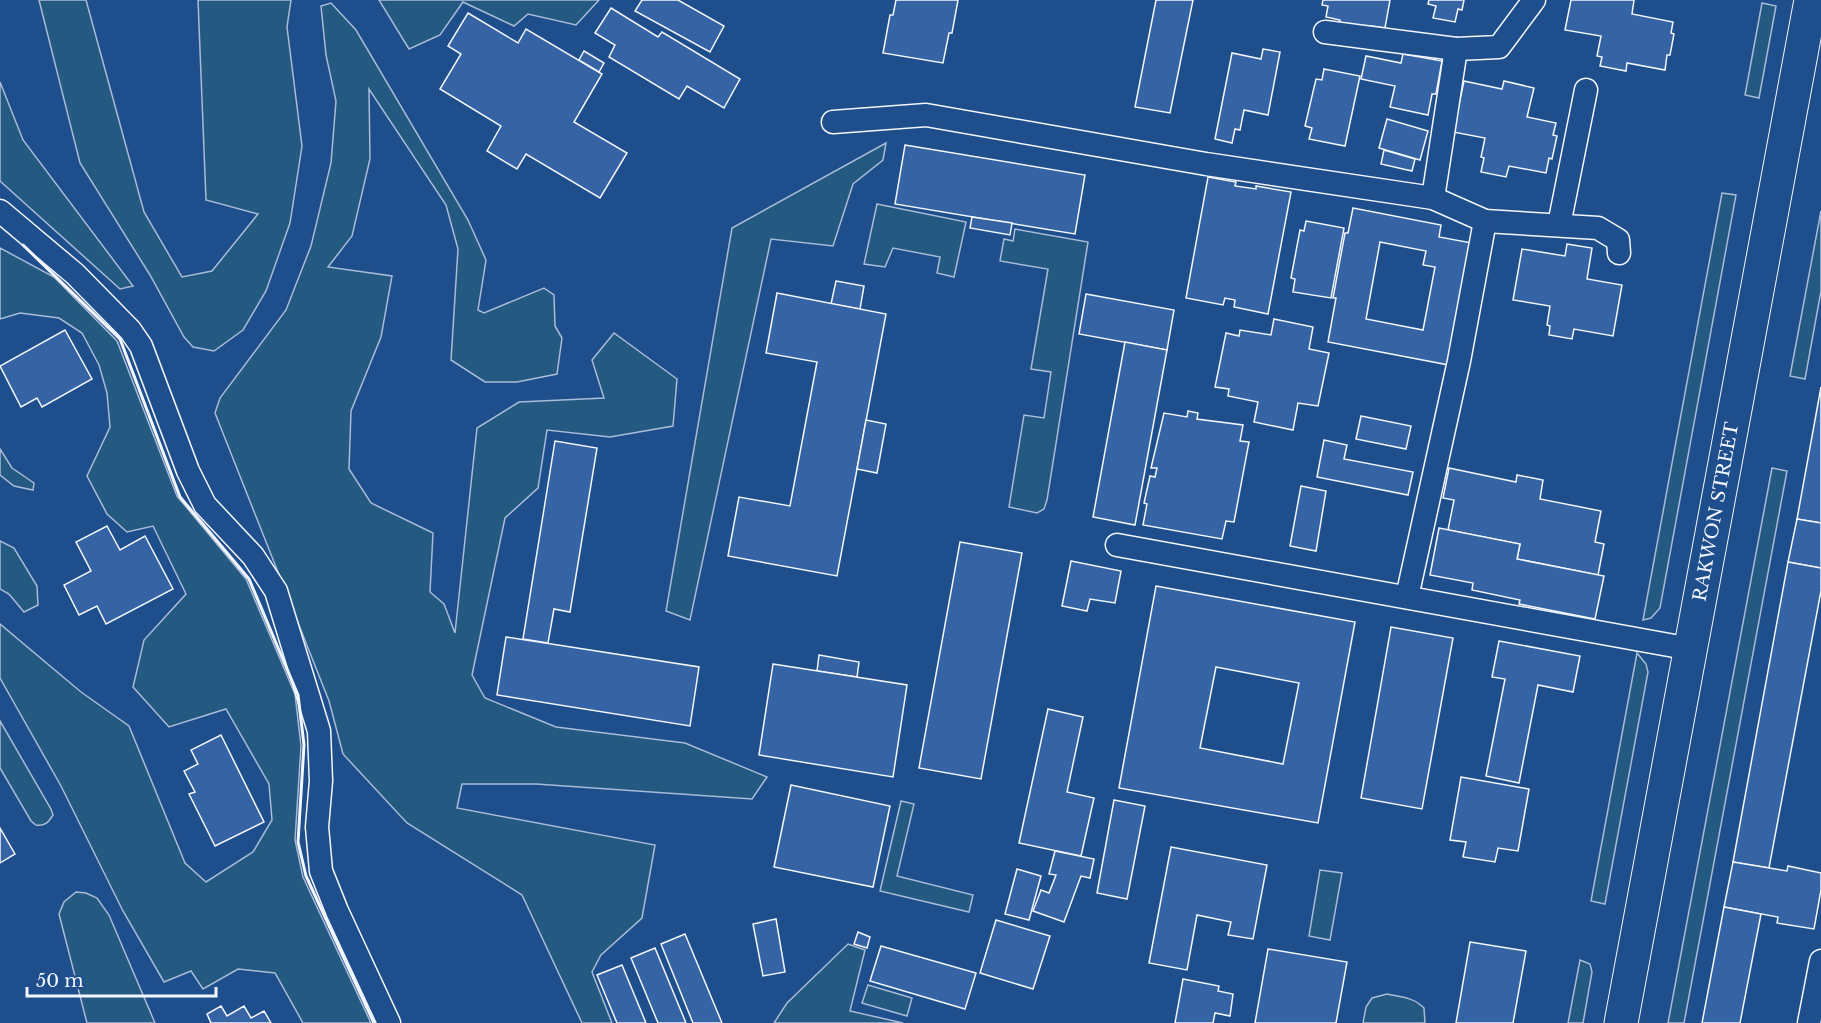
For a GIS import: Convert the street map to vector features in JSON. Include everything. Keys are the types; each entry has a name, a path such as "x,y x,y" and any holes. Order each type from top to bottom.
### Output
{"main road":[{"name":"RAKWON STREET","path":"1621,1023 1690,649 1813,21"}],"street":[{"path":"1325,32 1456,49 1498,47 1534,0"},
{"path":"1433,198 1456,49"},
{"path":"1559,225 1586,90"},
{"path":"833,122 926,114 1206,164 1433,198 1485,221 1598,228 1618,240 1619,253"},
{"path":"0,211 75,274 130,330 141,346 188,471 205,505 253,556 276,591 319,731 321,781 317,827 321,871 389,1023"},
{"path":"1407,597 1459,361 1485,221"},
{"path":"1117,545 1690,649"},
{"path":"1809,1023 1821,962"}],"shaded area":[{"path":"39,0 86,0 144,212 182,277 212,271 258,214 206,200 198,0 291,0 287,27 302,146 290,223 266,291 243,330 214,351 193,347 184,337 150,275 80,163"},
{"path":"379,0 599,0 576,25 528,14 514,26 463,2 440,35 409,49"},
{"path":"331,3 356,30 468,220 486,260 478,310 484,313 544,288 554,295 555,326 562,338 557,374 517,382 485,382 451,360 458,249 446,205 369,89 370,159 352,236 328,267 392,276 381,337 351,411 349,469 371,503 433,533 430,592 444,604 455,633 477,428 519,402 604,398 592,360 614,333 677,379 673,426 610,437 547,430 538,488 505,518 472,675 485,698 556,727 685,743 767,777 752,799 536,784 462,784 457,808 655,845 642,918 601,955 592,972 612,1023 582,1023 522,895 407,823 343,754 329,701 215,413 220,398 286,310 311,246 331,163 336,101 326,55 321,6"},
{"path":"1762,3 1776,6 1759,98 1745,95"},
{"path":"0,82 23,140 133,286 120,289 0,181"},
{"path":"886,143 883,160 853,184 833,246 771,239 690,620 666,611 732,228"},
{"path":"1722,193 1736,195 1660,608 1651,618 1643,620"},
{"path":"877,204 966,222 954,277 937,273 940,257 893,248 885,267 864,264"},
{"path":"1821,211 1821,291 1805,379 1790,376"},
{"path":"1015,229 1088,242 1047,500 1044,509 1037,513 1009,507 1024,415 1044,418 1051,372 1031,369 1048,269 1000,261 1004,239 1013,241"},
{"path":"0,248 54,277 117,341 177,496 246,579 295,694 301,746 295,840 303,877 371,1023 303,1023 275,973 238,969 203,989 191,971 164,982 123,911 61,786 0,678 0,624 81,692 129,726 185,863 206,882 253,852 272,820 269,784 226,709 169,727 133,687 144,640 186,594 153,526 127,532 107,514 87,476 110,427 107,393 99,365 82,333 59,318 20,313 0,319"},
{"path":"0,449 12,468 34,483 33,490 14,486 0,475"},
{"path":"1772,468 1787,471 1684,1023 1668,1023"},
{"path":"0,541 14,548 37,586 38,605 24,612 9,594 0,589"},
{"path":"1637,653 1646,664 1648,672 1605,904 1591,901"},
{"path":"0,721 51,809 53,815 44,824 36,825 31,821 0,768"},
{"path":"901,801 914,804 897,876 973,895 969,912 880,891"},
{"path":"1320,870 1342,873 1330,940 1309,936"},
{"path":"76,892 97,898 109,915 155,1023 87,1023 59,914 64,902"},
{"path":"848,944 865,950 850,1011 903,1023 774,1023 787,1003"},
{"path":"1580,960 1590,964 1592,972 1583,1023 1568,1023"},
{"path":"868,985 912,998 907,1016 862,1003"},
{"path":"1387,994 1407,998 1420,1004 1424,1008 1425,1023 1363,1023 1366,1007 1372,998"}],"building":[{"path":"642,0 678,0 724,26 710,52 635,11"},
{"path":"896,0 958,0 952,33 949,33 943,63 883,53 890,15 893,15"},
{"path":"1156,0 1193,0 1170,113 1135,107"},
{"path":"1323,0 1390,0 1385,28 1371,26 1370,31 1339,26 1340,20 1326,17 1328,6 1322,5"},
{"path":"1429,0 1464,0 1462,10 1458,9 1455,22 1433,18 1436,6 1428,4"},
{"path":"1571,0 1634,0 1632,14 1673,22 1671,33 1674,34 1665,70 1627,63 1626,71 1600,66 1602,57 1597,56 1601,36 1565,30"},
{"path":"611,8 658,37 662,32 740,79 724,108 687,86 679,99 609,57 615,45 595,33"},
{"path":"468,13 518,43 526,29 602,74 574,122 627,153 600,198 526,154 517,169 487,151 501,126 440,89 461,54 448,46"},
{"path":"1263,49 1280,52 1268,115 1244,110 1240,130 1235,129 1232,143 1215,139 1232,53 1261,59"},
{"path":"584,51 604,63 599,72 579,60"},
{"path":"1403,54 1442,61 1436,94 1432,94 1428,115 1390,107 1395,86 1361,79 1366,56 1401,63"},
{"path":"1324,69 1360,76 1345,146 1309,139 1312,128 1305,126 1316,79 1322,80"},
{"path":"1464,81 1502,89 1504,81 1534,88 1527,117 1556,123 1553,135 1557,136 1546,173 1509,166 1506,177 1481,172 1485,138 1453,132"},
{"path":"1387,119 1428,131 1420,160 1379,148"},
{"path":"905,145 1085,175 1075,234 895,204"},
{"path":"1384,150 1415,159 1412,171 1381,164"},
{"path":"1208,177 1236,182 1235,186 1256,189 1256,186 1291,192 1268,314 1234,307 1235,300 1225,298 1223,305 1186,298"},
{"path":"1353,208 1441,225 1439,237 1472,243 1449,365 1328,342 1336,298 1333,298 1345,233 1348,233","holes":["1380,242 1426,251 1423,265 1435,267 1423,330 1366,319"]},
{"path":"972,217 1012,223 1010,235 970,228"},
{"path":"1306,221 1344,228 1331,298 1293,292 1295,279 1291,278 1300,230 1304,231"},
{"path":"1567,244 1592,248 1587,279 1622,285 1613,336 1574,329 1572,339 1549,335 1550,326 1547,325 1550,306 1513,300 1522,249 1565,256"},
{"path":"836,281 864,286 860,309 831,304"},
{"path":"777,293 886,314 837,576 728,556 739,497 790,506 817,362 766,353"},
{"path":"1086,294 1174,310 1167,350 1079,334"},
{"path":"1274,319 1313,327 1309,349 1329,353 1318,406 1298,403 1293,430 1254,422 1258,402 1228,396 1229,389 1215,387 1226,333 1239,336 1240,330 1271,335"},
{"path":"65,330 92,379 42,407 37,398 21,407 0,366"},
{"path":"1125,342 1167,350 1135,525 1093,517"},
{"path":"1821,387 1821,523 1797,519"},
{"path":"1188,411 1198,413 1197,419 1243,425 1240,441 1249,442 1234,522 1226,521 1222,539 1143,525 1147,504 1144,503 1150,476 1155,477 1157,468 1151,468 1164,413 1187,417"},
{"path":"1361,416 1411,426 1406,449 1356,439"},
{"path":"866,420 886,424 877,473 857,469"},
{"path":"1324,440 1347,445 1344,459 1413,472 1408,495 1317,477"},
{"path":"555,441 597,448 570,612 554,609 548,643 523,639"},
{"path":"1449,468 1516,482 1517,475 1543,480 1540,499 1601,511 1595,542 1604,544 1598,575 1517,559 1520,544 1448,530 1454,500 1443,498"},
{"path":"1301,486 1326,491 1316,551 1290,546"},
{"path":"1797,519 1821,523 1821,568 1788,562"},
{"path":"107,526 120,550 145,536 173,589 106,624 97,606 79,615 64,585 91,571 76,542"},
{"path":"1439,528 1520,544 1517,559 1604,576 1595,619 1519,604 1520,600 1472,590 1473,583 1430,575"},
{"path":"960,542 1022,553 981,779 919,768"},
{"path":"1071,561 1121,571 1115,603 1090,599 1087,611 1062,606"},
{"path":"1788,562 1821,568 1821,591 1769,868 1733,862"},
{"path":"1156,586 1355,622 1318,823 1119,788","holes":["1216,667 1299,683 1283,764 1200,748"]},
{"path":"1391,627 1453,638 1422,809 1361,798"},
{"path":"506,637 699,667 690,726 497,695"},
{"path":"1499,641 1580,656 1573,692 1538,685 1519,783 1486,776 1505,679 1492,677"},
{"path":"819,655 859,662 857,677 817,671"},
{"path":"773,664 907,685 893,777 759,755"},
{"path":"1048,709 1083,717 1067,792 1094,798 1081,856 1019,843"},
{"path":"221,735 264,822 215,846 189,794 195,792 184,771 198,764 191,750"},
{"path":"1461,777 1529,789 1518,851 1498,848 1495,862 1463,857 1466,842 1450,840"},
{"path":"791,785 890,806 873,887 774,867"},
{"path":"1114,800 1145,806 1127,899 1097,893"},
{"path":"0,828 15,854 0,863"},
{"path":"1171,847 1267,865 1253,939 1228,935 1231,922 1197,915 1187,970 1149,963"},
{"path":"1055,851 1094,859 1090,878 1081,876 1064,922 1033,911 1041,890 1049,893 1056,875 1049,874"},
{"path":"1733,862 1787,871 1788,866 1821,873 1821,890 1814,929 1777,923 1778,917 1724,907"},
{"path":"1017,869 1041,876 1029,920 1005,914"},
{"path":"1724,907 1761,914 1740,1023 1702,1023"},
{"path":"776,919 785,972 763,976 753,924"},
{"path":"996,920 1050,936 1033,989 980,973"},
{"path":"858,932 870,937 867,948 854,944"},
{"path":"685,934 722,1023 693,1023 661,944"},
{"path":"1470,942 1526,951 1513,1023 1456,1023"},
{"path":"881,946 976,973 965,1009 870,981"},
{"path":"655,948 686,1023 658,1023 631,958"},
{"path":"1268,949 1347,962 1336,1023 1255,1023"},
{"path":"622,965 646,1023 617,1023 597,975"},
{"path":"1183,979 1219,986 1218,991 1233,994 1230,1016 1215,1013 1213,1023 1175,1023"},
{"path":"221,1006 227,1016 244,1006 251,1018 264,1011 271,1023 211,1023 207,1014"}],"wall":[{"path":"23,245 120,339 180,497 249,579 298,695 304,745 298,842 306,876 374,1023"}]}
